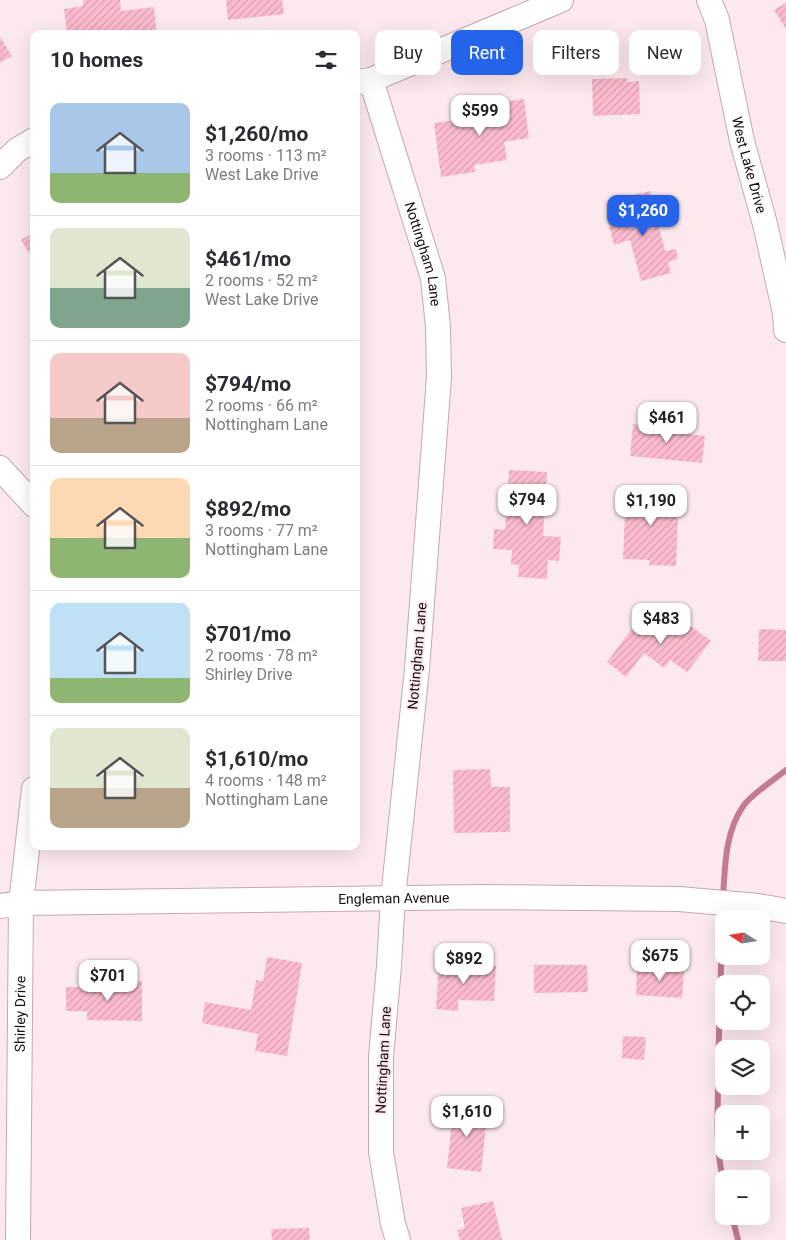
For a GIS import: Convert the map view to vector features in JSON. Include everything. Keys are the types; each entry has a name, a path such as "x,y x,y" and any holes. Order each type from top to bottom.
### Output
{"street":[{"path":"364,81 561,0"},
{"name":"West Lake Drive","path":"709,0 717,20 742,141 765,224 786,330"},
{"name":"Nottingham Lane","path":"364,81 433,278 438,337 439,377 417,669 393,898 389,966 380,1057 381,1152 393,1224 398,1240"},
{"path":"0,168 17,150 30,142"},
{"path":"0,468 30,501"},
{"name":"Shirley Drive","path":"18,1240 11,904 30,809"},
{"name":"Engleman Avenue","path":"11,904 484,897 679,899 758,906 786,911"}],"building":[{"path":"83,0 120,0 121,11 154,7 157,30 67,30 64,9 83,6"},
{"path":"226,0 282,0 284,14 228,20"},
{"path":"786,3 786,29 774,10"},
{"path":"0,37 12,56 0,63"},
{"path":"627,78 627,82 639,81 640,114 593,116 592,79"},
{"path":"524,99 529,138 504,142 507,160 474,165 475,172 441,177 434,123 476,117 475,106"},
{"path":"650,191 665,251 676,249 678,259 668,262 671,273 641,281 630,240 614,245 607,218 632,212 628,196"},
{"path":"30,234 30,255 21,240"},
{"path":"633,424 688,430 688,434 705,436 702,463 630,456"},
{"path":"509,470 547,472 543,536 561,537 559,561 548,560 547,579 518,577 519,565 511,564 512,550 493,549 494,529 505,530"},
{"path":"626,490 679,493 676,566 649,565 649,560 623,559"},
{"path":"668,609 711,641 687,672 670,660 664,668 644,653 626,677 607,662 636,623 649,634"},
{"path":"759,629 786,630 786,661 758,661"},
{"path":"490,769 491,787 510,787 510,832 454,833 453,770"},
{"path":"267,957 302,963 287,1056 255,1051 258,1034 202,1023 205,1002 251,1010 256,980 263,981"},
{"path":"439,963 496,966 494,1001 458,1000 458,1011 436,1009"},
{"path":"534,965 587,965 588,992 534,993"},
{"path":"637,967 684,970 682,998 636,995"},
{"path":"118,980 142,981 142,1021 87,1020 87,1011 66,1011 66,987 118,988"},
{"path":"623,1036 646,1037 644,1060 622,1058"},
{"path":"454,1104 488,1108 481,1172 447,1168"},
{"path":"493,1201 502,1240 460,1240 457,1230 465,1228 461,1208"},
{"path":"309,1228 310,1240 272,1240 271,1229"}],"waterway":[{"path":"723,898 727,849 738,815 752,796 786,770"},
{"path":"721,1170 718,1145 718,1119 723,908"},
{"path":"734,1225 738,1240"}]}
